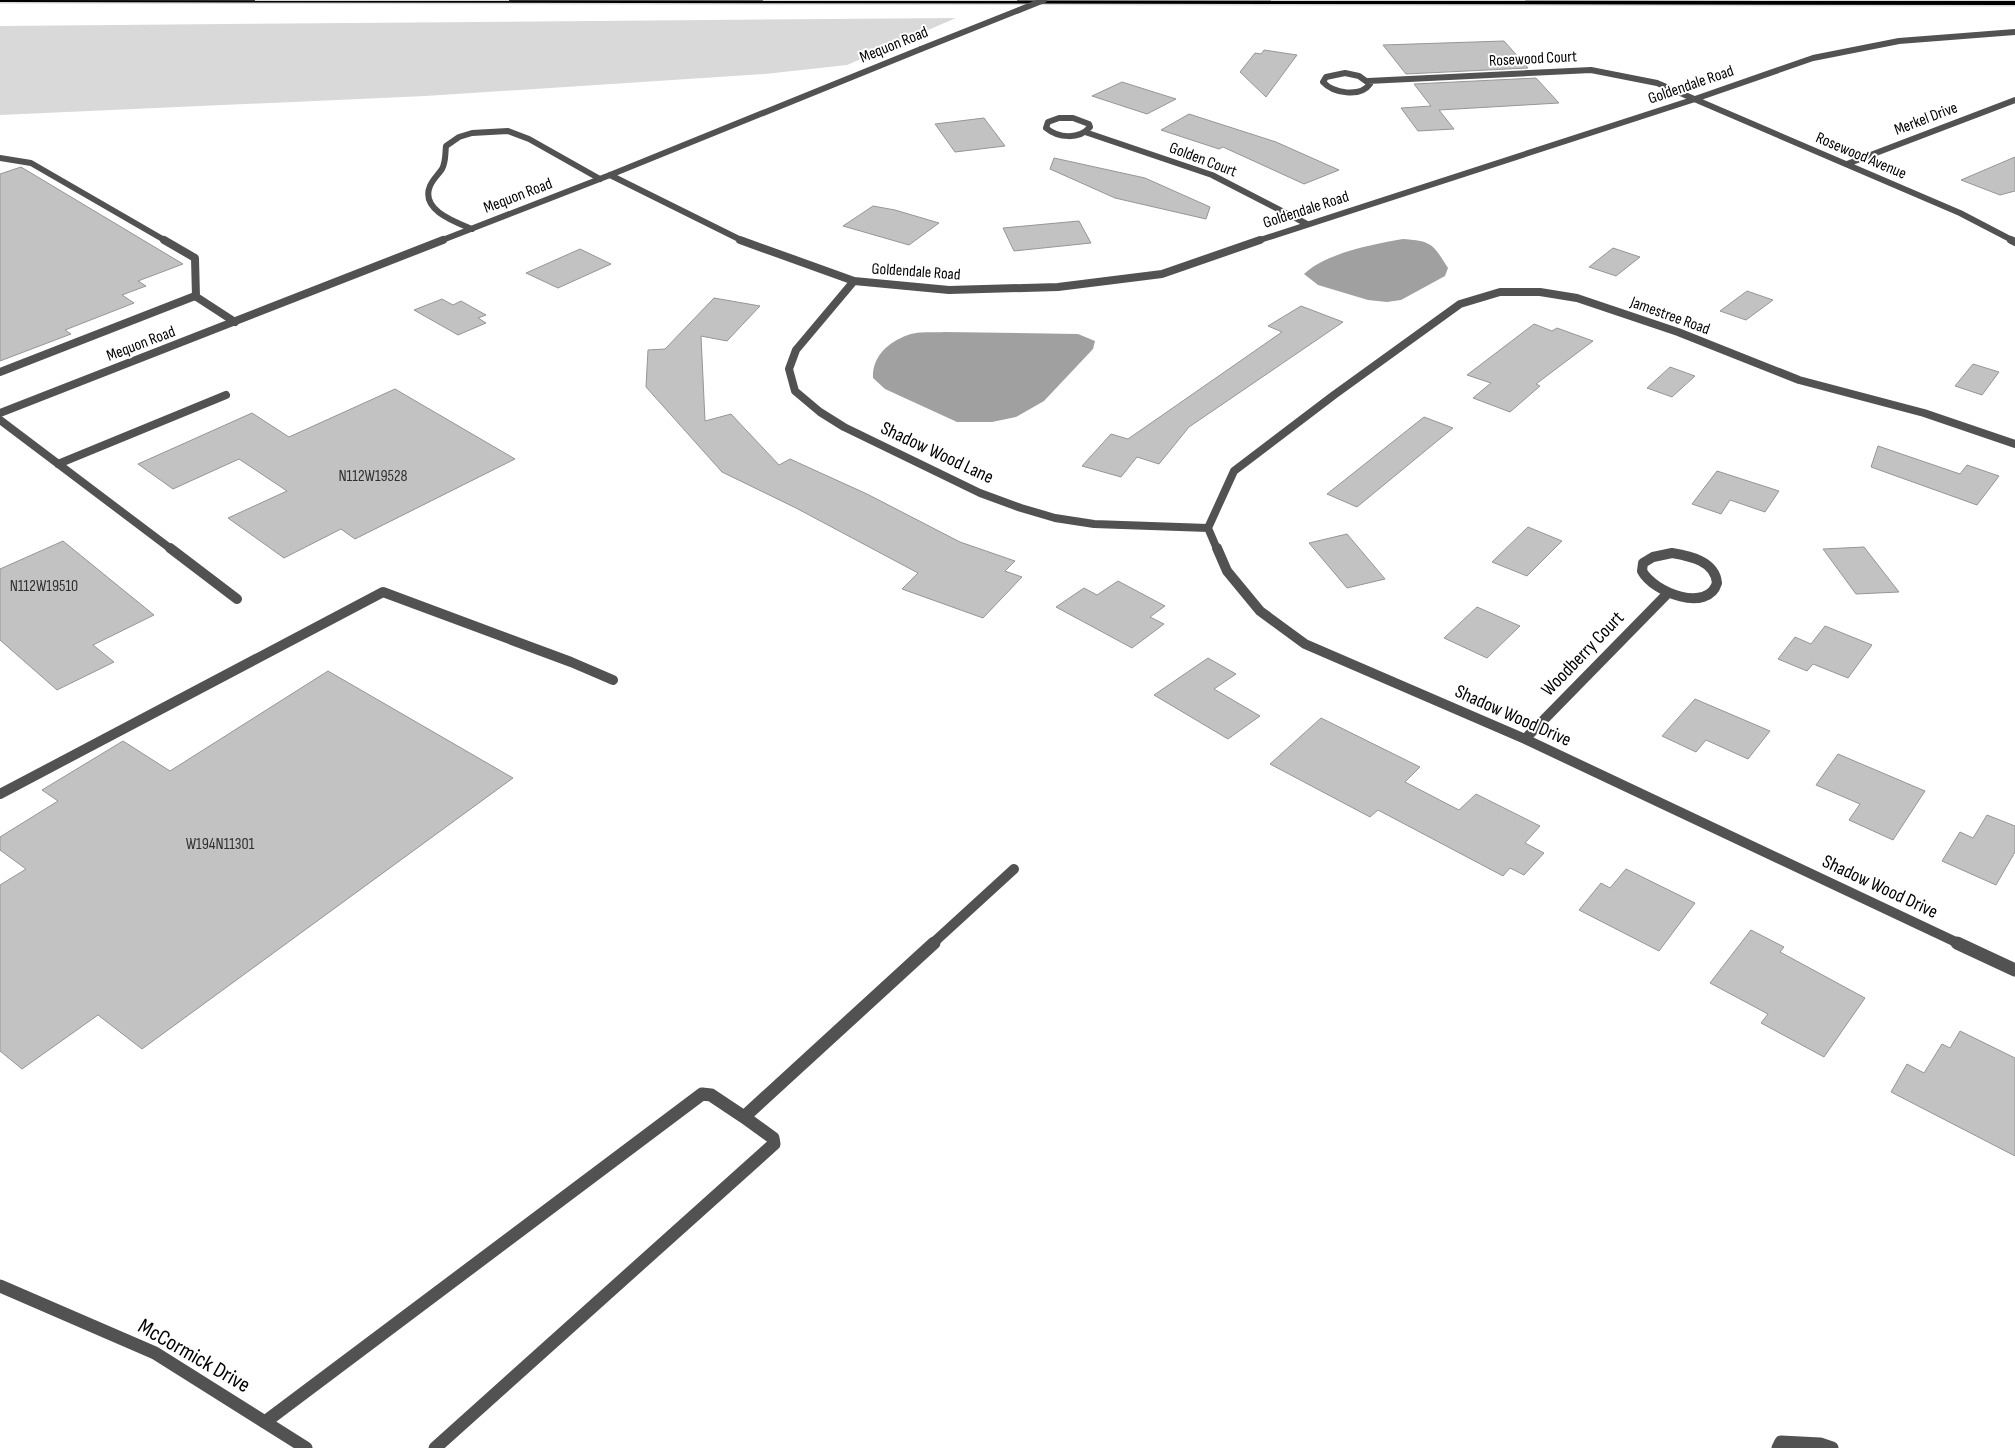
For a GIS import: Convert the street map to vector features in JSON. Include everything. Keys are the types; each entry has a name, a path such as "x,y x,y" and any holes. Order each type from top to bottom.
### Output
{"highway":[{"path":"0,0 2015,3"}],"street":[{"name":"Mequon Road","path":"1,413 600,179 1044,0"},
{"name":"Goldendale Road","path":"610,175 750,245 854,281 949,290 1058,288 1162,274 1307,224 1695,99 1813,58 1900,41 2015,32"},
{"name":"Rosewood Court","path":"1368,81 1370,84 1364,89 1351,92 1329,88 1323,82 1326,77 1338,74 1360,76 1368,81 1591,70 1657,83 1695,99"},
{"name":"Rosewood Avenue","path":"1695,99 1960,213 2015,242"},
{"name":"Merkel Drive","path":"1847,164 2015,100"},
{"name":"Golden Court","path":"1086,132 1090,127 1086,121 1080,119 1059,118 1048,122 1046,125 1048,131 1059,135 1073,136 1086,132 1212,175 1307,224"},
{"path":"472,229 451,221 439,212 431,203 427,193 445,161 446,146 459,136 485,131 508,131 529,139 600,179"},
{"path":"0,158 31,163 195,258 196,297"},
{"name":"Shadow Wood Lane","path":"854,281 796,350 789,370 794,391 820,412 844,427 980,492 1020,508 1055,518 1094,524 1208,528"},
{"name":"Jamestree Road","path":"1208,528 1234,471 1334,395 1460,304 1500,292 1540,292 1577,298 1678,332 1799,380 1924,413 2015,444"},
{"path":"196,297 235,322"},
{"path":"0,372 196,297"},
{"path":"58,464 226,395"},
{"path":"1,413 58,464 237,599"},
{"name":"Shadow Wood Drive","path":"1208,528 1227,572 1260,611 1305,644 1525,739 2015,970"},
{"path":"1672,553 1696,558 1715,571 1719,579 1718,586 1713,592 1704,596 1693,598 1667,594 1647,582 1642,575 1641,568 1644,562 1651,557 1672,553"},
{"path":"0,794 383,592 571,662 614,680"},
{"name":"Woodberry Court","path":"1525,739 1667,594"},
{"path":"744,1117 1014,870"},
{"path":"265,1422 702,1094 711,1095 773,1138 774,1144 435,1448"},
{"name":"McCormick Drive","path":"0,1286 155,1353 306,1448"},
{"path":"1778,1448 1781,1442 1820,1444 1832,1448"}],"shaded area":[{"path":"956,18 847,65 765,74 425,96 0,115 0,26"},
{"path":"1403,239 1420,241 1431,245 1448,268 1445,276 1401,300 1387,302 1368,300 1318,285 1304,274 1325,260 1351,250"},
{"path":"944,332 1078,334 1095,341 1093,349 1044,401 1016,417 992,422 957,422 885,389 873,378 873,370 878,357 894,342 912,334"}],"building":[{"path":"1504,41 1528,68 1406,74 1383,45"},
{"path":"1264,50 1297,55 1266,97 1240,72 1255,53 1261,54"},
{"path":"1536,78 1559,103 1439,110 1454,129 1418,131 1401,108 1431,106 1414,84"},
{"path":"1122,82 1176,99 1147,114 1092,96"},
{"path":"1189,114 1276,142 1339,170 1304,184 1223,147 1219,149 1161,130"},
{"path":"984,118 1005,146 955,152 935,124"},
{"path":"2015,157 2015,191 2000,195 1961,180"},
{"path":"1054,158 1145,178 1210,207 1206,219 1115,198 1050,169"},
{"path":"21,167 183,264 138,281 146,286 122,295 134,303 65,330 71,334 0,361 0,174"},
{"path":"873,206 895,210 939,223 909,245 843,226"},
{"path":"1079,221 1091,243 1014,251 1003,228"},
{"path":"1613,248 1640,257 1616,276 1589,267"},
{"path":"580,249 611,264 558,288 526,273"},
{"path":"1747,291 1773,300 1746,320 1720,311"},
{"path":"714,298 760,306 727,341 701,336 705,421 731,414 779,465 790,459 867,494 960,542 1015,561 1005,571 1022,577 983,618 902,589 918,573 796,508 722,472 646,387 648,350 665,349"},
{"path":"442,299 453,305 461,301 486,315 478,318 486,323 458,335 414,310"},
{"path":"1301,306 1343,322 1189,427 1159,464 1137,457 1121,477 1082,466 1111,434 1128,439 1282,332 1268,326"},
{"path":"1534,324 1552,331 1557,328 1593,341 1536,384 1540,386 1510,412 1473,398 1491,383 1467,375"},
{"path":"1973,364 1999,372 1982,395 1955,386"},
{"path":"1670,367 1695,376 1672,397 1647,388"},
{"path":"395,389 515,459 355,539 341,529 284,558 228,518 287,491 239,459 173,489 138,464 252,413 289,437"},
{"path":"1424,417 1453,428 1357,507 1327,494"},
{"path":"1878,446 1960,474 1967,465 1999,476 1977,505 1871,467"},
{"path":"1717,471 1779,491 1765,512 1730,500 1721,514 1692,504"},
{"path":"1528,527 1562,541 1527,576 1492,562"},
{"path":"1347,534 1385,579 1347,588 1309,543"},
{"path":"63,541 154,615 93,645 114,662 57,690 0,640 0,569"},
{"path":"1864,547 1899,592 1856,594 1823,549"},
{"path":"1118,581 1165,606 1150,617 1164,624 1132,648 1056,607 1084,588 1097,595"},
{"path":"1477,607 1520,626 1487,658 1444,638"},
{"path":"1825,626 1872,645 1848,678 1813,664 1807,671 1778,659 1795,637 1811,644"},
{"path":"1208,658 1236,674 1214,689 1260,716 1228,739 1154,695"},
{"path":"328,671 513,778 142,1049 98,1015 22,1069 0,1051 0,885 26,869 0,850 0,837 58,801 42,790 123,741 170,771"},
{"path":"1695,699 1770,731 1748,759 1706,740 1696,752 1662,736"},
{"path":"1321,718 1420,767 1405,782 1459,810 1476,794 1540,826 1525,843 1544,853 1524,875 1510,868 1503,876 1378,810 1370,817 1270,764"},
{"path":"1838,754 1925,791 1893,840 1849,820 1860,804 1816,785"},
{"path":"1987,815 2015,826 2015,852 1996,885 1942,861 1960,832 1973,838"},
{"path":"1626,869 1695,903 1659,951 1579,910 1601,883 1610,888"},
{"path":"1751,930 1784,947 1780,952 1865,998 1824,1057 1761,1023 1768,1014 1710,983"},
{"path":"1960,1031 2015,1058 2015,1156 1891,1092 1907,1064 1924,1073 1942,1044 1950,1048"}]}
